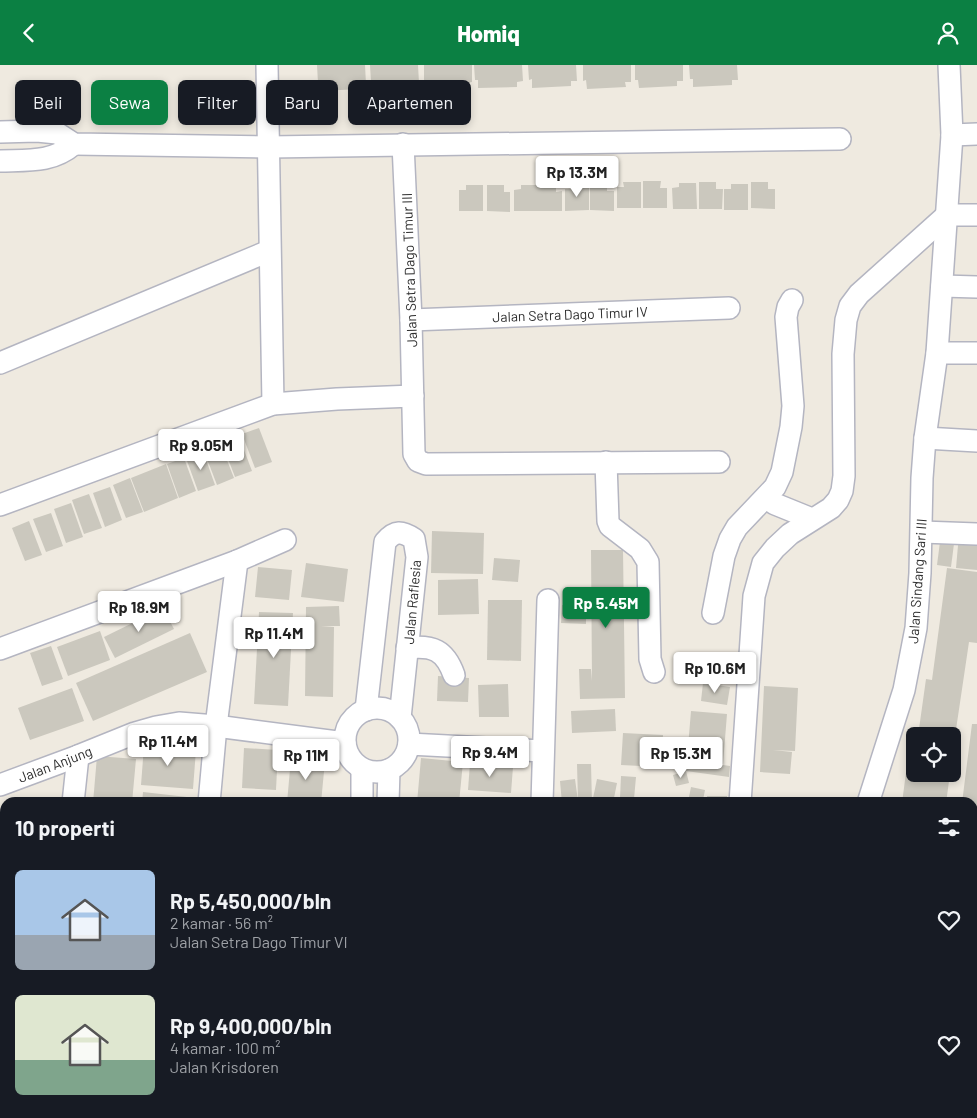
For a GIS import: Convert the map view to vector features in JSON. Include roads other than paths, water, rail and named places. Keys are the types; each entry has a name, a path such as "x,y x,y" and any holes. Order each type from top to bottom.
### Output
{"street":[{"path":"267,65 273,404"},
{"name":"Jalan Sindang Sari III","path":"870,797 904,690 916,628 922,532 922,478 925,438 937,353 952,135 949,65"},
{"path":"0,132 36,131 58,133 74,144 269,147 840,139"},
{"path":"952,135 977,134"},
{"path":"0,161 43,159 63,153 74,144"},
{"name":"Jalan Setra Dago Timur III","path":"403,144 411,320 414,453 418,461 426,463 606,462"},
{"path":"740,797 754,595 758,579 764,563 775,548 790,534 831,508 838,500 842,491 844,476 843,354 846,320 850,306 859,294 947,215 977,215"},
{"path":"0,363 269,251"},
{"path":"942,286 977,287"},
{"path":"713,613 724,556 730,539 737,527 775,487 782,472 791,427 793,387 786,317 792,300"},
{"name":"Jalan Setra Dago Timur IV","path":"411,320 728,308"},
{"path":"937,353 977,353"},
{"path":"0,505 273,404 413,395"},
{"path":"925,438 977,441"},
{"path":"654,672 650,659 648,562 640,549 610,526 608,521 606,462 719,462"},
{"path":"766,498 775,505 812,519"},
{"path":"922,532 977,533"},
{"name":"Jalan Raflesia","path":"366,710 385,542 391,535 398,533 406,534 414,539 417,557 400,718"},
{"path":"0,649 237,561 285,539"},
{"path":"210,797 216,726 237,561"},
{"path":"542,797 548,600"},
{"path":"407,648 420,647 442,653 447,659 454,675"},
{"path":"378,708 390,711 400,718 406,726 409,744 402,760 389,770 380,772 362,769 353,762 348,753 345,743 346,729 354,718 366,710 378,708"},
{"name":"Jalan Anjung","path":"0,785 135,733 179,723 345,743"},
{"path":"409,744 543,751"},
{"path":"74,797 78,756"},
{"path":"362,769 362,797"},
{"path":"388,797 389,770"}]}
